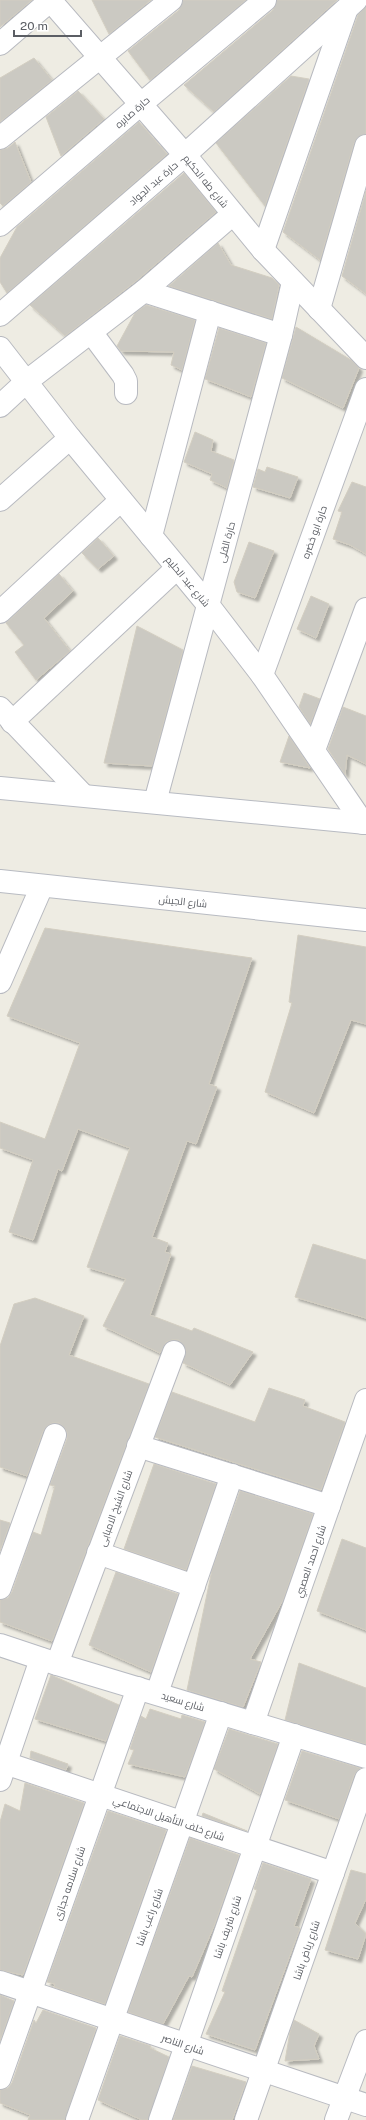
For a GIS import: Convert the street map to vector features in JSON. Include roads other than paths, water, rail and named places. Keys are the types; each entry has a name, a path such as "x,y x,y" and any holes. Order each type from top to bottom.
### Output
{"street":[{"path":"0,44 50,0"},
{"name":"شارع طه الحكيم","path":"50,0 185,155 263,250 366,358"},
{"path":"0,138 171,0"},
{"name":"حارة صابره","path":"0,225 265,0"},
{"path":"263,250 352,4"},
{"name":"حارة عبد الجواد","path":"0,315 185,155 352,4"},
{"path":"319,309 366,146"},
{"path":"0,406 28,381 144,291 234,214"},
{"name":"حارة القلى","path":"155,802 281,335 293,282"},
{"path":"144,291 281,335"},
{"path":"151,536 210,312"},
{"path":"91,332 123,375 126,381 126,393"},
{"name":"شارع عبد الحليم","path":"0,348 28,381 70,438 209,606 262,675 365,823"},
{"name":"حارة ابو خضره","path":"262,675 366,389"},
{"path":"0,500 70,438"},
{"path":"0,612 121,500"},
{"path":"83,795 6,715 177,568"},
{"path":"314,750 366,609"},
{"path":"0,788 365,823"},
{"name":"شارع الجيش","path":"0,881 366,920"},
{"path":"0,982 42,886"},
{"name":"شارع الشيخ الامبابى","path":"3,1772 49,1662 98,1553 174,1352"},
{"name":"شارع احمد العصبي","path":"253,1723 366,1400"},
{"path":"0,1588 55,1435"},
{"path":"138,1446 329,1506"},
{"name":"شارع سلامه حجازى","path":"0,2078 100,1795 194,1586 232,1475"},
{"path":"98,1553 194,1586"},
{"name":"شارع سعيد","path":"0,1645 49,1662 366,1757"},
{"name":"شارع راغب باشا","path":"77,2120 221,1713"},
{"name":"شارع شريف باشا","path":"160,2120 294,1735"},
{"name":"شارع خلف التأهيل الاجتماعي","path":"3,1772 100,1795 333,1873"},
{"name":"شارع رياض باشا","path":"246,2120 366,1779"},
{"name":"شارع الناصر","path":"0,1982 366,2105"},
{"path":"336,2120 366,2041"}]}
